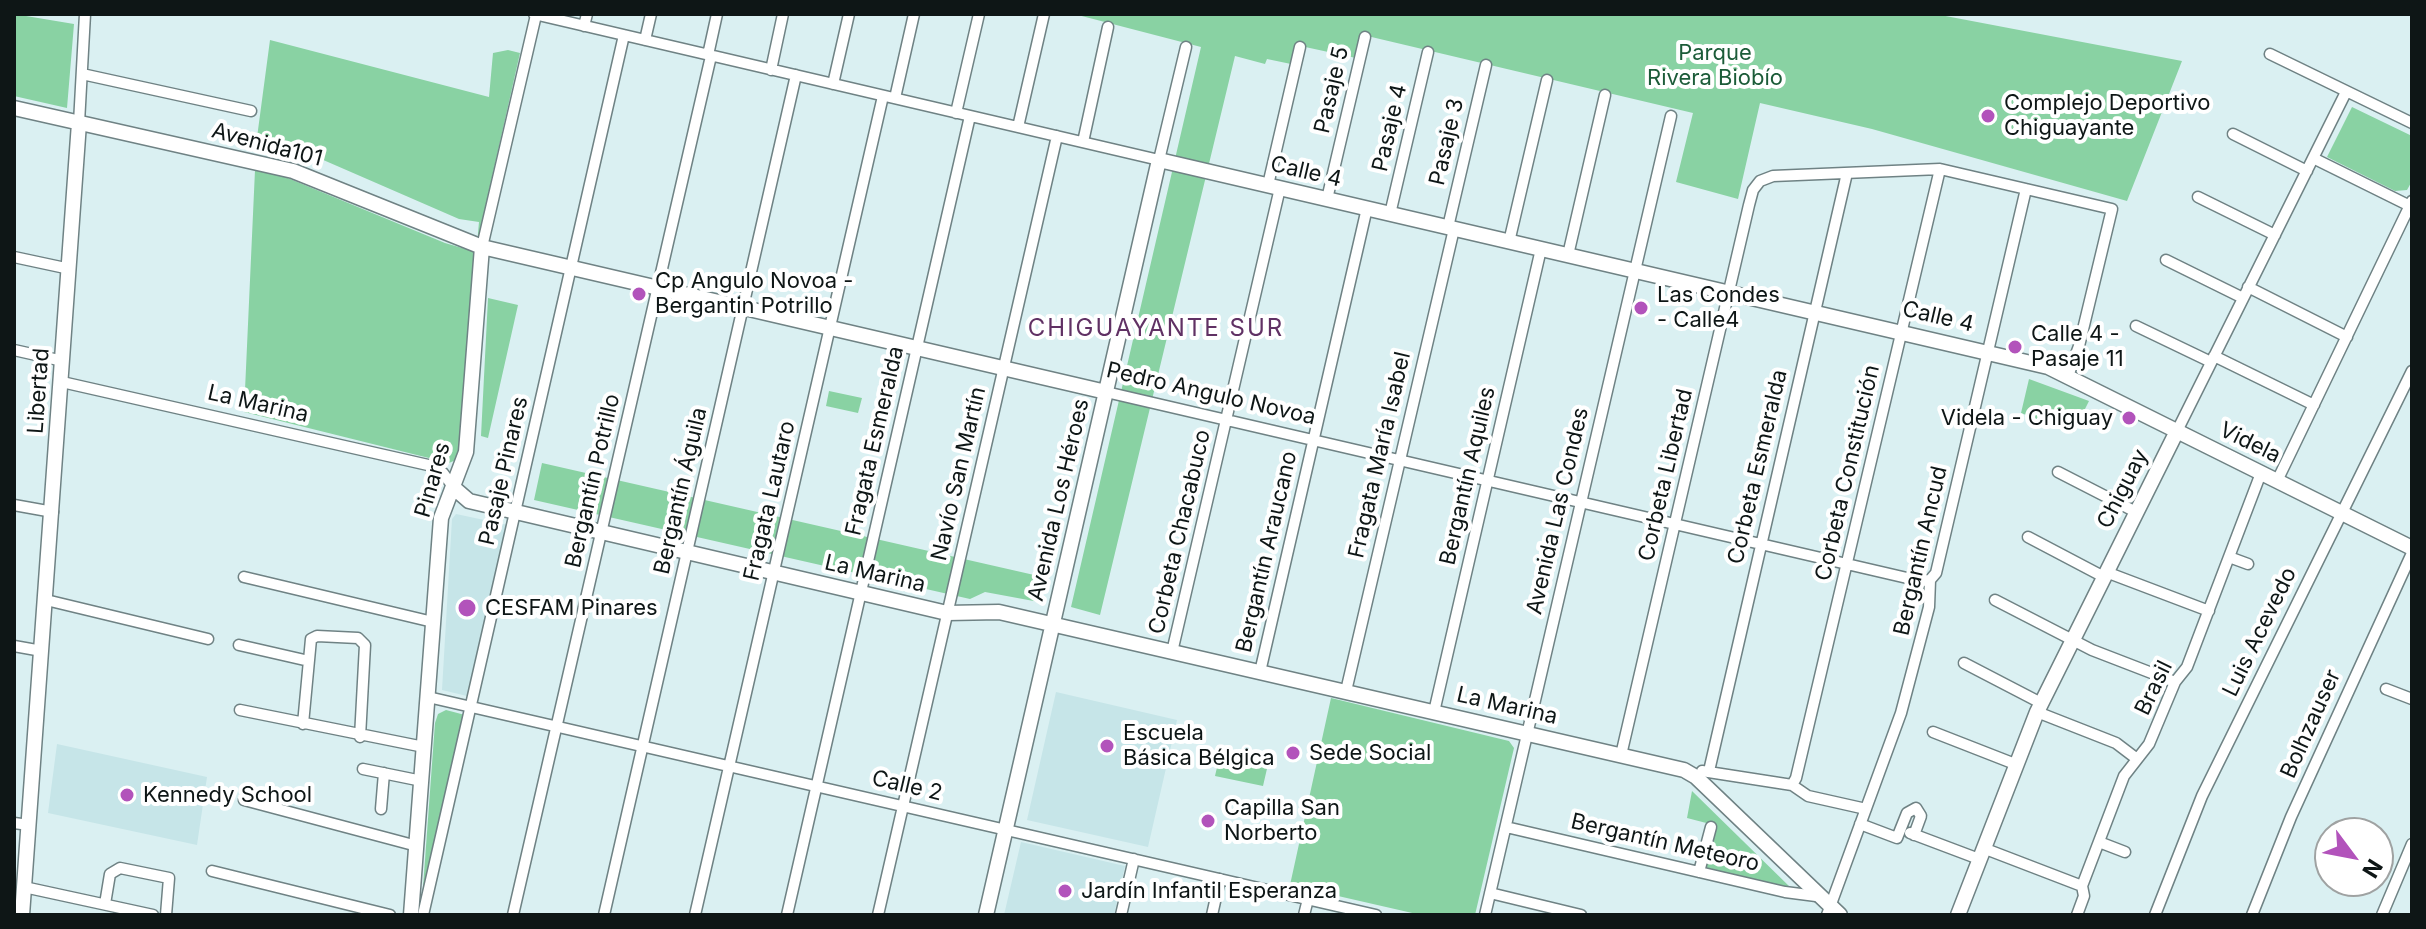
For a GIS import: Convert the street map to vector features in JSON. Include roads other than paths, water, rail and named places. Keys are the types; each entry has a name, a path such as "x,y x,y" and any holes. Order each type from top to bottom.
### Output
{"street":[{"name":"Libertad","path":"22,915 21,824 42,651 53,512 85,14"},
{"name":"Calle 4","path":"535,14 1988,352 2068,376"},
{"name":"Pinares","path":"411,915 441,518 467,444 482,247 535,14"},
{"path":"584,26 587,14"},
{"path":"645,40 651,14"},
{"name":"Bergantín Potrillo","path":"513,915 658,288 717,14"},
{"path":"771,70 783,14"},
{"path":"833,84 849,14"},
{"path":"889,97 914,14"},
{"path":"956,113 979,14"},
{"path":"1018,127 1044,14"},
{"path":"1083,142 1108,27"},
{"name":"Pasaje Pinares","path":"423,915 624,35"},
{"name":"Pasaje 5","path":"1327,199 1365,37"},
{"name":"Avenida Los Héroes","path":"986,915 1186,47"},
{"name":"Corbeta Chacabuco","path":"1172,652 1226,420 1300,47"},
{"name":"Pasaje 4","path":"1390,214 1428,52"},
{"path":"2270,54 2412,123"},
{"name":"Pasaje 3","path":"1451,228 1486,65"},
{"path":"82,74 251,111"},
{"name":"Bergantín Águila","path":"604,915 796,75"},
{"path":"1509,242 1547,80"},
{"name":"Chiguay","path":"1958,915 2039,708 2346,92"},
{"path":"1568,255 1605,95"},
{"name":"Fragata Lautaro","path":"695,915 830,328 889,97"},
{"name":"Avenida101","path":"14,108 293,171 482,247"},
{"name":"Fragata Esmeralda","path":"787,915 970,116"},
{"name":"Avenida Las Condes","path":"1485,915 1671,116"},
{"path":"2233,134 2307,171"},
{"name":"Navío San Martín","path":"878,915 1057,136"},
{"path":"2277,481 2411,203 2313,158"},
{"path":"1847,173 1940,169 2112,209 2079,346 2068,376"},
{"name":"Corbeta Constitución","path":"1792,785 1940,169"},
{"name":"Corbeta Libertad","path":"1621,755 1756,185 1768,177 1847,173"},
{"name":"Corbeta Esmeralda","path":"1709,771 1847,173"},
{"name":"Bergantín Ancud","path":"1832,913 1860,824 1901,713 1929,607 1930,580 1936,573 2026,189"},
{"path":"2198,197 2275,235"},
{"name":"Bergantín Araucano","path":"1260,672 1367,208"},
{"name":"Fragata María Isabel","path":"1346,691 1451,228"},
{"name":"Pedro Angulo Novoa","path":"482,247 1581,503 1930,580"},
{"name":"Bergantín Aquiles","path":"1434,712 1541,249"},
{"path":"14,257 70,269"},
{"path":"2166,260 2347,337"},
{"path":"2136,326 2314,405"},
{"path":"14,350 63,361"},
{"name":"Luis Acevedo","path":"2155,915 2202,796 2412,371"},
{"name":"Videla","path":"2068,376 2412,550"},
{"name":"La Marina","path":"62,382 432,466 469,501 947,613 993,611 1053,624 1528,733 1692,774 1709,771 1792,785 1808,796 1866,809"},
{"path":"2058,472 2136,512"},
{"name":"Brasil","path":"2077,915 2084,896 2082,886 2124,776 2153,737 2175,682 2187,667 2261,473"},
{"path":"14,505 53,512"},
{"path":"2028,537 2105,575 2209,611"},
{"name":"Bolhzauser","path":"2252,915 2291,817 2412,550"},
{"path":"2229,557 2248,564"},
{"path":"244,577 433,622"},
{"path":"46,600 208,639"},
{"path":"1995,600 2073,640 2175,682"},
{"path":"303,724 311,641 315,636 363,640 360,737"},
{"path":"239,645 309,661"},
{"path":"14,646 42,651"},
{"path":"1964,663 2039,708 2116,743 2137,759"},
{"path":"2386,689 2412,699"},
{"name":"Calle 2","path":"428,697 1376,915"},
{"path":"240,710 360,737 424,747"},
{"path":"1933,732 2015,764"},
{"path":"363,769 422,781"},
{"path":"381,809 384,773"},
{"name":"La Marina","path":"1692,774 1832,913"},
{"path":"244,800 417,846"},
{"path":"1860,824 1897,838 1907,813 1916,808 1921,816 1914,835"},
{"name":"Bergantín Meteoro","path":"1506,827 1816,896"},
{"path":"1699,872 1711,827"},
{"path":"1901,830 2082,886"},
{"path":"2099,842 2125,852"},
{"path":"2382,915 2412,844"},
{"path":"1121,915 1134,859"},
{"path":"105,904 110,874 120,868 169,878 166,915"},
{"path":"212,871 390,915"},
{"path":"1212,915 1220,879"},
{"path":"24,887 153,915"},
{"path":"1490,893 1581,915"},
{"path":"1304,915 1308,899"}],"place":[{"name":"Complejo Deportivo Chiguayante","path":"1988,116"},
{"name":"Cp Angulo Novoa - Bergantin Potrillo","path":"639,294"},
{"name":"Las Condes - Calle4","path":"1641,308"},
{"name":"Calle 4 - Pasaje 11","path":"2015,347"},
{"name":"Videla - Chiguay","path":"2129,418"},
{"name":"CESFAM Pinares","path":"467,608"},
{"name":"Escuela Básica Bélgica","path":"1107,746"},
{"name":"Sede Social","path":"1293,753"},
{"name":"Kennedy School","path":"127,795"},
{"name":"Capilla San Norberto","path":"1208,821"},
{"name":"Jardín Infantil Esperanza","path":"1065,891"}],"district":[{"name":"CHIGUAYANTE SUR","path":"1156,329"}],"park label":[{"name":"Parque Rivera Biobío","path":"1715,66"}]}
